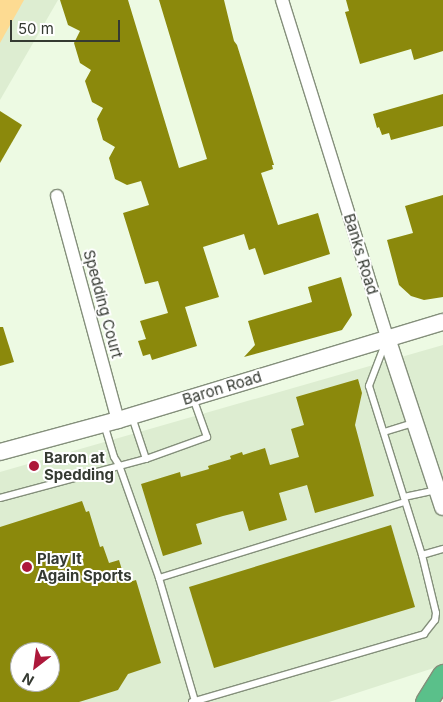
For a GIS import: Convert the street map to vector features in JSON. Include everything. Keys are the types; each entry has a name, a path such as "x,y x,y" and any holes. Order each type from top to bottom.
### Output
{"highway":[{"path":"426,702 443,675"}],"street":[{"name":"Banks Road","path":"282,0 387,338 443,506"},
{"name":"Spedding Court","path":"57,196 118,420"},
{"name":"Baron Road","path":"0,452 118,420 443,322"}],"lane":[{"path":"118,420 114,457 119,466 159,578 193,702 424,634 435,620 436,614 422,555 370,386 387,338"},
{"path":"0,498 146,459 207,437 193,397"},
{"path":"118,420 146,459"},
{"path":"384,432 415,423"},
{"path":"159,578 437,489"},
{"path":"422,555 443,549"}],"shaded area":[{"path":"0,0 58,0 0,100"},
{"path":"0,0 24,0 0,43"},
{"path":"443,345 443,665 329,702 0,702 0,472"}],"building":[{"path":"60,0 128,0 179,168 207,159 159,0 224,0 234,41 237,45 274,165 272,165 273,169 261,173 278,225 318,213 330,254 264,275 255,248 249,250 244,234 203,247 219,297 185,307 197,346 152,360 150,354 143,356 138,341 146,339 140,321 168,313 158,281 145,284 123,213 149,205 141,181 127,185 115,179 109,158 115,147 103,140 97,119 103,108 92,102 85,81 91,70 80,63 74,43 80,31 68,25"},
{"path":"346,0 443,0 443,51 414,60 411,49 360,64 345,12 349,11"},
{"path":"443,94 443,126 391,140 389,133 382,135 379,127 377,128 373,114"},
{"path":"0,111 22,125 0,163"},
{"path":"443,195 443,297 424,300 411,296 399,285 387,240 413,233 405,206"},
{"path":"341,277 352,315 342,330 244,357 255,345 248,321 312,302 308,287"},
{"path":"0,327 3,327 14,362 0,366"},
{"path":"358,379 362,393 355,425 374,496 315,513 307,485 279,493 287,520 249,531 243,511 223,516 196,524 202,544 163,556 141,484 180,472 181,477 209,469 208,466 231,459 230,456 242,452 243,455 265,448 270,465 299,457 291,429 304,425 296,397"},
{"path":"82,501 86,512 89,511 100,547 103,546 109,563 119,560 126,583 136,580 161,663 128,674 118,690 79,702 0,702 0,527"},
{"path":"391,525 415,607 214,668 189,587"}],"place":[{"name":"Baron at Spedding","path":"34,466"},
{"name":"Play It Again Sports","path":"27,567"}]}
